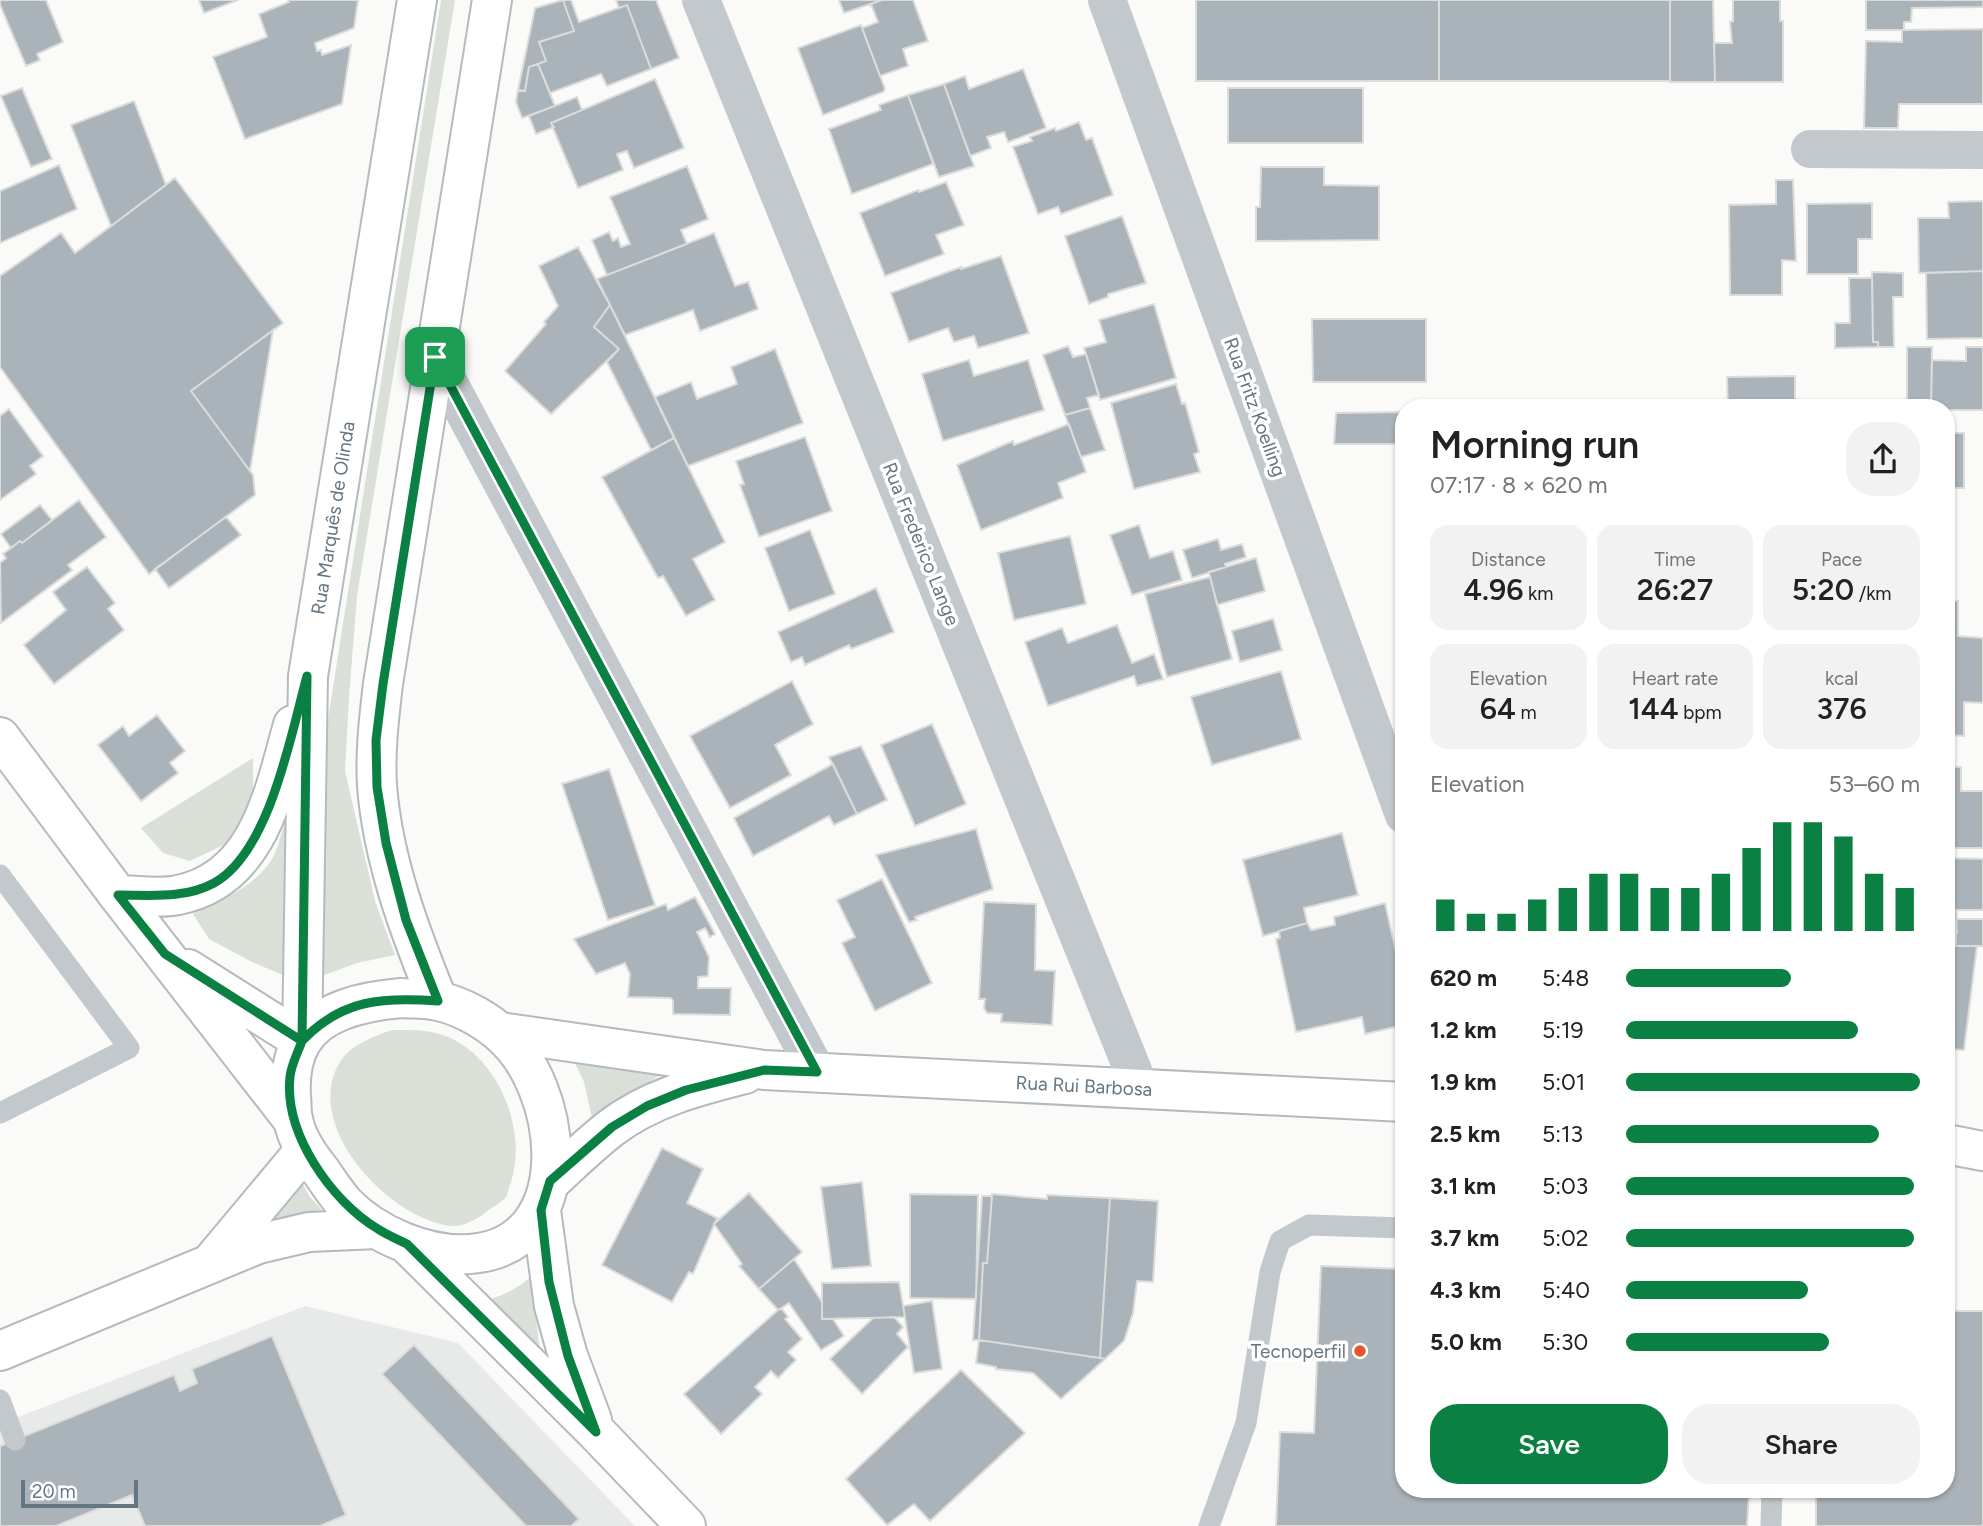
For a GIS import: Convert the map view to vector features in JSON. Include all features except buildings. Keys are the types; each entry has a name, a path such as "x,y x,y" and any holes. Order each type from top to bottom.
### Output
{"main road":[{"name":"Rua Marquês de Olinda","path":"302,1041 307,676 417,0"},
{"path":"438,1001 406,920 386,843 377,787 376,740 492,0"},
{"path":"118,895 177,895 214,883 243,856 258,831 274,793 307,676"},
{"path":"0,737 299,1135 345,1204 392,1236 596,1432 686,1526"},
{"path":"165,954 302,1041"},
{"path":"209,1265 299,1135 290,1076 302,1041 318,1024 353,1006 401,998 438,1001 472,1014 500,1032 534,1077 546,1110 550,1143 546,1196 554,1306 568,1356 596,1432"},
{"name":"Rua Rui Barbosa","path":"500,1032 764,1070 1395,1102"},
{"name":"Rua Rui Barbosa","path":"392,1236 439,1251 469,1254 499,1248 522,1235 546,1196 612,1127 647,1106 686,1090 764,1070"},
{"path":"1955,1146 1983,1151"},
{"path":"0,1351 258,1244 309,1232 392,1236"}],"street":[{"name":"Rua Frederico Lange","path":"701,0 1140,1088"},
{"name":"Rua Fritz Koelling","path":"1107,0 1395,790"},
{"path":"1810,149 1983,150"},
{"path":"435,357 817,1072"}],"lane":[{"path":"0,875 129,1048 0,1112"},
{"path":"1209,1526 1246,1423 1270,1272 1280,1241 1308,1225 1395,1228"},
{"path":"0,1400 15,1440"},
{"path":"1771,1526 1772,1498"}],"shaded area":[{"path":"441,0 455,0 357,596 345,771 375,901 395,955 357,963 319,977 326,732"},
{"path":"253,758 253,795 234,840 190,861 163,853 141,828"},
{"path":"293,786 285,976 209,939 193,914 237,892 265,869 278,844"},
{"path":"392,1030 437,1033 463,1045 490,1072 508,1106 516,1145 511,1182 502,1201 476,1219 451,1226 426,1219 401,1206 377,1187 356,1163 341,1138 332,1111 331,1084 342,1059 358,1045"},
{"path":"569,1051 673,1067 592,1118 584,1082"},
{"path":"302,1183 322,1210 268,1221"},
{"path":"531,1277 541,1360 477,1302 506,1293"},
{"path":"305,1306 458,1343 635,1526 0,1526 0,1424"}],"place":[{"name":"Tecnoperfil","path":"1360,1351"}],"route":[{"path":"435,357 376,740 377,787 386,843 406,920 438,1001 401,998 372,1001 344,1009 318,1024 302,1041 165,954 118,895 177,895 214,883 243,856 258,831 274,793 307,676 302,1041 290,1076 293,1119 305,1150 345,1204 377,1229 407,1244 596,1432 568,1356 549,1282 541,1210 550,1181 612,1127 647,1106 686,1090 764,1070 817,1072 435,357"}]}
